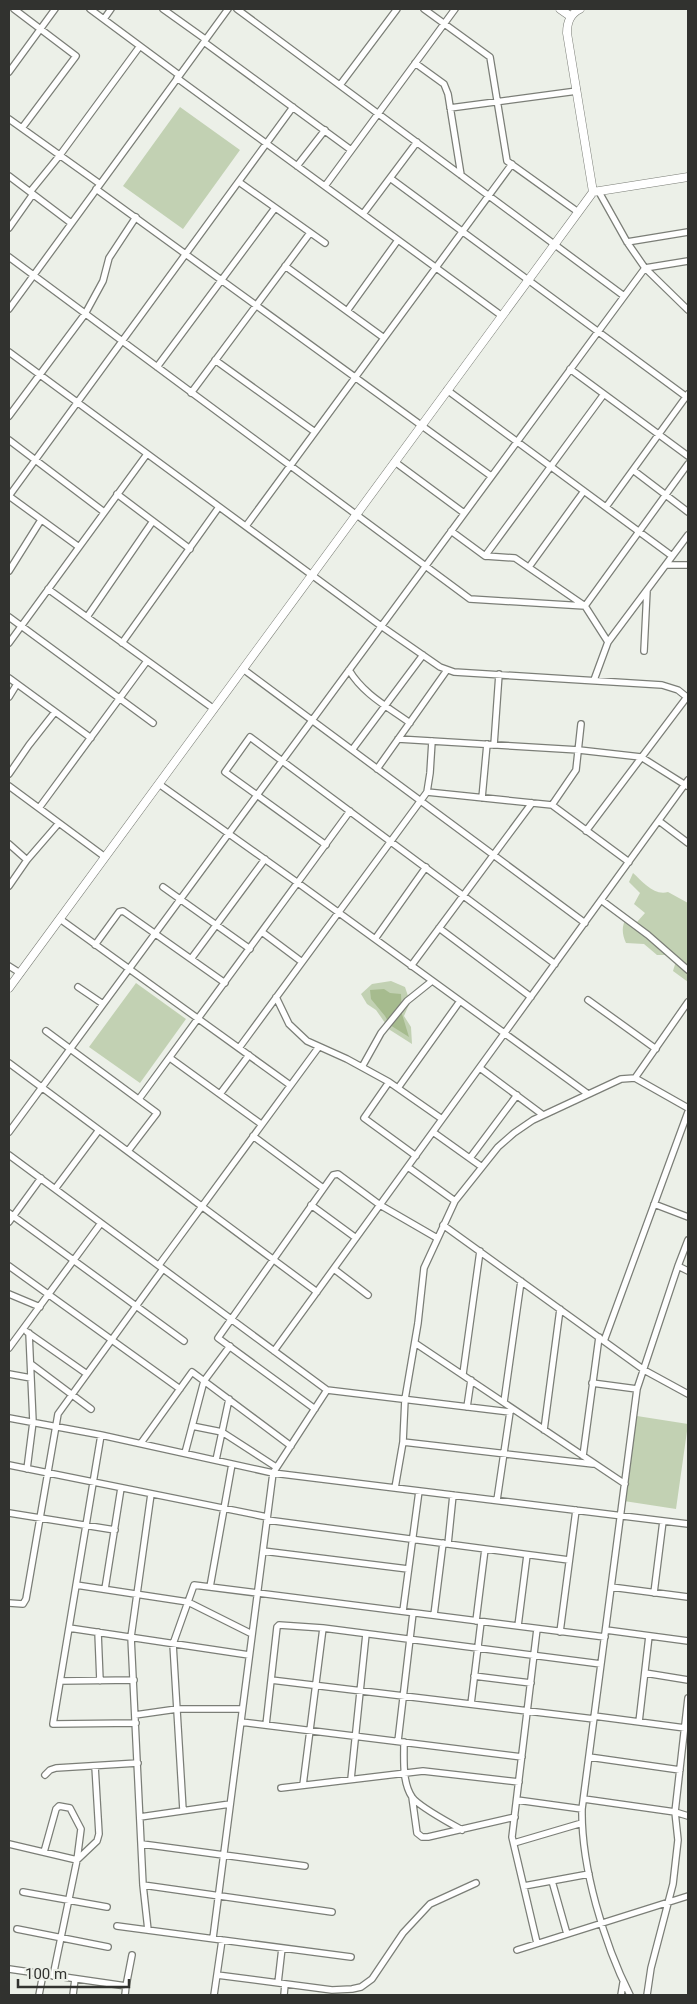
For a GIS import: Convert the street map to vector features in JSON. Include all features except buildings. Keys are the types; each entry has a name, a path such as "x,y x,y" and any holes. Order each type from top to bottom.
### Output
{"street":[{"path":"14,9 76,56 22,128"},
{"path":"9,72 11,64 55,9"},
{"path":"90,9 267,144 502,316"},
{"path":"104,19 111,9"},
{"path":"163,9 351,150"},
{"path":"9,309 228,9"},
{"path":"237,9 624,296"},
{"path":"340,85 397,9"},
{"path":"424,9 490,57 507,161 578,212"},
{"path":"325,186 455,9"},
{"path":"560,9 570,16"},
{"path":"580,9 570,16 568,33 576,91 596,192 645,268 688,310"},
{"path":"9,228 31,193 140,46"},
{"path":"416,63 444,84 448,94 461,175"},
{"path":"450,108 576,91"},
{"path":"79,547 9,496 293,107"},
{"path":"9,118 60,155 136,217 491,476"},
{"path":"297,166 325,130"},
{"path":"363,214 417,142"},
{"path":"246,526 512,164"},
{"path":"9,176 72,223"},
{"path":"9,988 578,212 596,192 688,177"},
{"path":"390,178 688,397 606,507"},
{"path":"239,182 325,243"},
{"path":"157,367 275,208"},
{"path":"9,416 85,314 103,281 108,258 136,217"},
{"path":"191,393 310,232"},
{"path":"627,242 688,232"},
{"path":"347,311 398,240"},
{"path":"9,257 470,600 586,606"},
{"path":"9,1132 645,268 688,261"},
{"path":"285,266 384,338"},
{"path":"9,352 381,626 447,670 662,686 678,690 688,698 586,831"},
{"path":"216,360 315,432"},
{"path":"570,369 688,456"},
{"path":"447,390 672,556"},
{"path":"485,556 604,394"},
{"path":"9,440 104,512"},
{"path":"9,643 147,454"},
{"path":"395,462 464,513"},
{"path":"586,606 688,464"},
{"path":"633,470 688,512"},
{"path":"528,567 584,491"},
{"path":"117,494 190,549"},
{"path":"122,643 220,507"},
{"path":"9,571 41,520"},
{"path":"87,617 153,521"},
{"path":"451,531 485,556 515,558 586,606 608,642"},
{"path":"594,680 608,642 688,535"},
{"path":"666,565 688,565"},
{"path":"48,589 214,709"},
{"path":"644,650 648,590"},
{"path":"9,617 153,723"},
{"path":"352,750 422,655"},
{"path":"39,808 147,661"},
{"path":"243,669 585,922"},
{"path":"349,670 356,682 410,723"},
{"path":"377,769 447,670"},
{"path":"494,745 499,674"},
{"path":"9,678 91,738"},
{"path":"9,697 17,684"},
{"path":"9,774 55,712"},
{"path":"552,805 576,770 581,724"},
{"path":"326,846 227,774 225,769 250,737 555,964"},
{"path":"274,1351 687,784 641,757 579,750 398,739"},
{"path":"239,1048 427,792 432,741"},
{"path":"482,798 487,744"},
{"path":"159,784 588,1094"},
{"path":"9,786 105,857"},
{"path":"427,792 552,805 629,862"},
{"path":"411,966 532,803"},
{"path":"139,1099 350,811"},
{"path":"659,821 688,843"},
{"path":"9,886 59,823"},
{"path":"9,844 28,860"},
{"path":"191,959 265,859"},
{"path":"374,939 426,867"},
{"path":"163,887 250,949"},
{"path":"601,900 648,935 688,970"},
{"path":"95,945 119,912 123,911 225,983"},
{"path":"60,919 290,1085"},
{"path":"439,928 531,997"},
{"path":"262,932 302,962"},
{"path":"9,966 20,973"},
{"path":"362,1067 380,1033 407,1002 432,981"},
{"path":"78,987 103,1004"},
{"path":"276,997 289,1024 307,1041 318,1048 347,1059 389,1082 442,1119"},
{"path":"588,1000 656,1049"},
{"path":"398,1088 460,1001"},
{"path":"635,1078 688,1002"},
{"path":"46,1031 157,1113 128,1151"},
{"path":"9,1603 19,1605 23,1604 26,1599 58,1414 136,1306 202,1206 318,1048"},
{"path":"220,1094 249,1055"},
{"path":"170,1058 262,1124"},
{"path":"9,1063 317,1292"},
{"path":"480,1068 543,1115"},
{"path":"395,1488 403,1442 405,1399 415,1343 424,1268 455,1202 498,1147 514,1133 532,1120 620,1079 635,1078 688,1108"},
{"path":"389,1082 364,1118 416,1156"},
{"path":"470,1158 517,1095"},
{"path":"583,1456 592,1383 601,1339 688,1112"},
{"path":"55,1189 99,1130"},
{"path":"433,1132 482,1167"},
{"path":"252,1136 323,1188"},
{"path":"9,1155 327,1390 467,1407 512,1410"},
{"path":"408,1167 455,1202"},
{"path":"315,1409 218,1338 323,1188 335,1173 380,1205 437,1238"},
{"path":"9,1222 11,1215 40,1178"},
{"path":"654,1204 688,1217"},
{"path":"311,1205 356,1238"},
{"path":"11,1215 184,1341"},
{"path":"9,1348 26,1331 40,1307 101,1223"},
{"path":"443,1225 644,1370 688,1394"},
{"path":"630,1995 623,1982 602,1923 589,1874 582,1809 637,1388 688,1240"},
{"path":"463,1374 480,1251"},
{"path":"9,1266 180,1389"},
{"path":"678,1266 688,1271"},
{"path":"334,1269 368,1295"},
{"path":"504,1402 521,1281"},
{"path":"9,1294 40,1307"},
{"path":"544,1430 560,1309"},
{"path":"26,1331 33,1422 27,1469"},
{"path":"26,1331 87,1374"},
{"path":"415,1343 504,1402 512,1410 625,1484"},
{"path":"185,1453 204,1381 230,1346"},
{"path":"30,1364 91,1409"},
{"path":"141,1443 192,1372 291,1446"},
{"path":"9,1374 31,1378"},
{"path":"467,1407 471,1380"},
{"path":"592,1383 637,1388"},
{"path":"213,1938 274,1470 327,1390"},
{"path":"216,1460 228,1399"},
{"path":"497,1500 512,1410"},
{"path":"9,1418 101,1434 232,1464 395,1488 688,1524"},
{"path":"192,1426 222,1432 274,1470"},
{"path":"101,1434 54,1724 136,1723"},
{"path":"403,1442 595,1465"},
{"path":"210,1587 232,1464"},
{"path":"9,1466 267,1518 569,1560"},
{"path":"105,1589 121,1488"},
{"path":"403,1612 419,1491"},
{"path":"148,1930 143,1885 131,1637 151,1494"},
{"path":"434,1616 453,1495"},
{"path":"560,1632 576,1510"},
{"path":"9,1513 115,1530"},
{"path":"654,1593 664,1521"},
{"path":"471,1704 478,1648 478,1621 485,1549"},
{"path":"263,1551 408,1569"},
{"path":"518,1626 527,1554"},
{"path":"76,1585 188,1602 252,1634"},
{"path":"183,1810 174,1644 194,1585 605,1638"},
{"path":"612,1587 688,1597"},
{"path":"413,1613 401,1742 405,1773 412,1797 419,1836 428,1838 515,1817"},
{"path":"266,1725 277,1627 279,1625 324,1628 601,1664"},
{"path":"69,1628 249,1655"},
{"path":"303,1785 324,1628"},
{"path":"537,1629 512,1837 537,1943"},
{"path":"606,1630 688,1641"},
{"path":"98,1632 100,1680"},
{"path":"351,1780 366,1634"},
{"path":"639,1722 649,1636"},
{"path":"645,1673 688,1680"},
{"path":"474,1676 530,1683"},
{"path":"60,1681 134,1680"},
{"path":"271,1680 685,1728"},
{"path":"646,1995 651,1968 673,1884 678,1840 675,1812 688,1698"},
{"path":"135,1715 177,1710 242,1709"},
{"path":"241,1722 522,1757"},
{"path":"589,1757 680,1770"},
{"path":"45,1775 50,1770 56,1768 138,1763"},
{"path":"77,1860 97,1841 95,1766"},
{"path":"281,1788 423,1771 519,1782"},
{"path":"412,1797 422,1806 462,1830"},
{"path":"584,1799 675,1812 688,1816"},
{"path":"517,1800 582,1809"},
{"path":"140,1817 230,1804"},
{"path":"44,1852 56,1809 59,1806 70,1808 81,1829 77,1860 53,1976"},
{"path":"514,1843 582,1823"},
{"path":"9,1844 77,1860"},
{"path":"142,1844 306,1866"},
{"path":"524,1886 589,1874"},
{"path":"552,1880 567,1934"},
{"path":"217,1975 285,1984 332,1993 361,1986 372,1979 402,1933 424,1908 476,1883"},
{"path":"143,1885 332,1912"},
{"path":"24,1892 107,1907"},
{"path":"517,1950 688,1896"},
{"path":"118,1926 351,1957"},
{"path":"17,1929 108,1947"},
{"path":"214,1995 222,1940"},
{"path":"278,1983 282,1948"},
{"path":"125,1995 132,1955"},
{"path":"9,1970 126,1986"},
{"path":"39,1995 43,1974"},
{"path":"73,1995 75,1979"},
{"path":"621,1995 623,1982"},
{"path":"284,1995 285,1984"}],"shaded area":[{"path":"180,107 240,150 183,229 123,186"},
{"path":"633,873 653,890 663,893 668,892 688,903 688,982 673,971 676,961 667,955 657,955 644,944 626,943 623,930 627,917 637,922 645,913 634,904 640,893 629,882"},
{"path":"391,981 405,987 410,1002 404,1016 411,1027 412,1044 390,1030 376,1010 367,1004 361,994 372,984"},
{"path":"136,983 186,1019 140,1083 89,1047"},
{"path":"384,989 390,993 401,994 402,1014 409,1037 390,1025 371,999 370,990"},
{"path":"637,1416 688,1424 676,1509 624,1501"}]}
